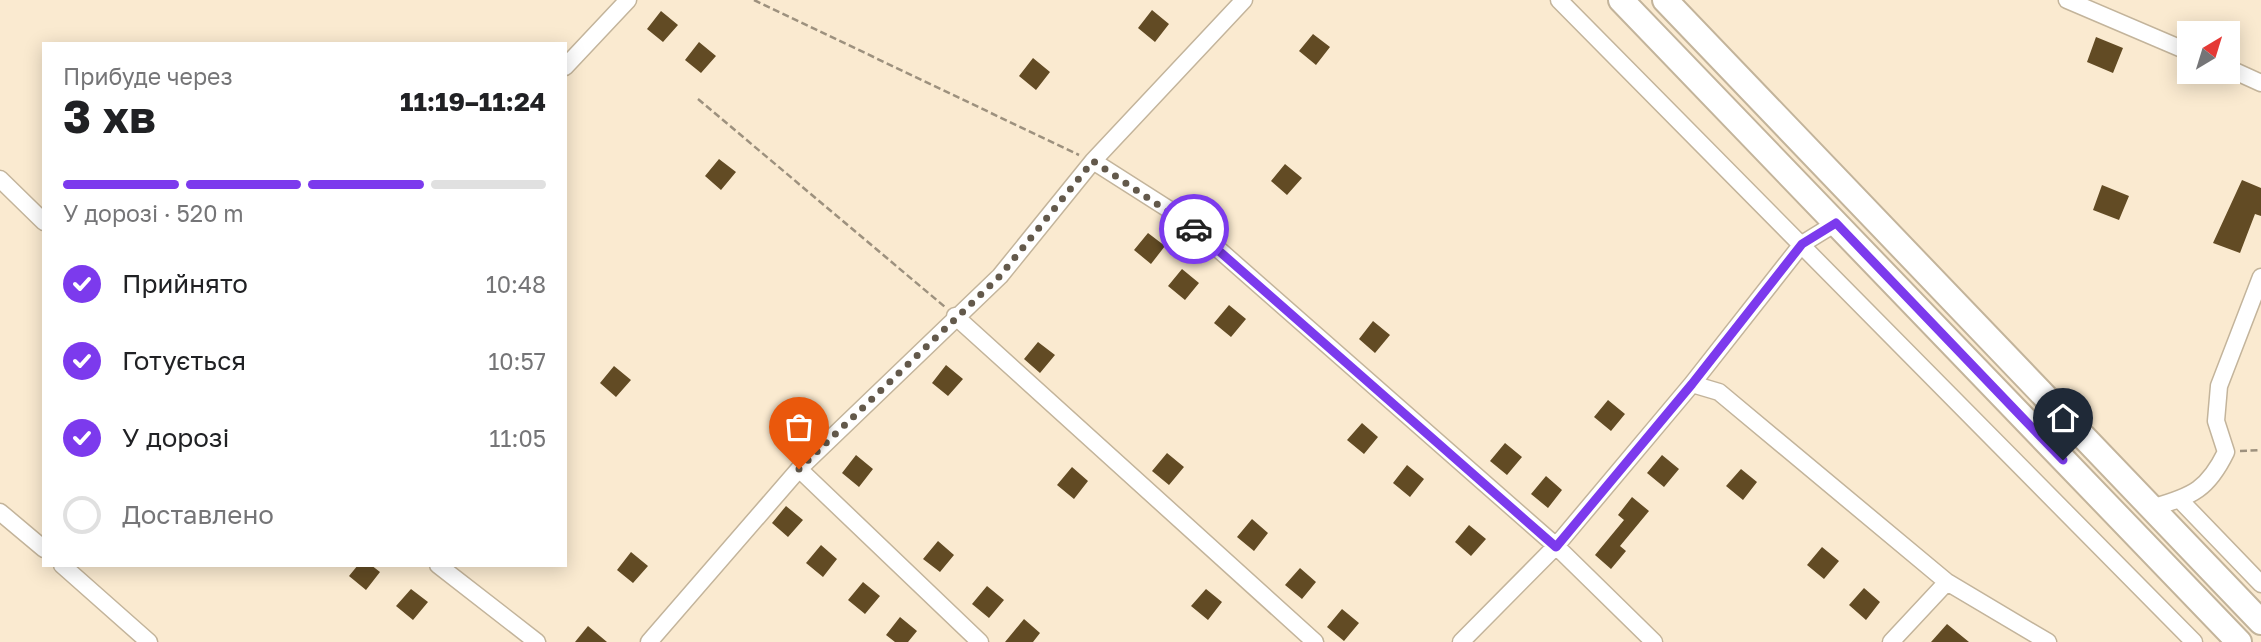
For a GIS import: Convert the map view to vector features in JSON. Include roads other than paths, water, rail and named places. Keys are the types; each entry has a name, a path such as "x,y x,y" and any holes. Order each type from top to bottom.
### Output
{"highway":[{"path":"1621,0 2239,642"},
{"path":"1665,0 2154,507 2261,622"}],"street":[{"path":"567,65 628,0"},
{"path":"649,642 799,469 1000,276 1093,161 1244,0"},
{"path":"1559,0 2194,642"},
{"path":"2067,0 2177,47"},
{"path":"2240,73 2261,83"},
{"path":"1093,161 1184,219 1556,547 1654,642"},
{"path":"0,179 42,220"},
{"path":"1461,642 1556,547 1692,384 1802,244 1836,223"},
{"path":"2154,507 2194,495 2210,479 2226,452 2216,421 2219,387 2261,277"},
{"path":"956,316 1315,642"},
{"path":"1692,384 1719,392 1947,582 2048,642"},
{"path":"799,469 980,642"},
{"path":"2180,500 2261,584"},
{"path":"0,512 42,547"},
{"path":"64,567 149,642"},
{"path":"441,567 537,642"},
{"path":"1891,642 1947,582"}]}
